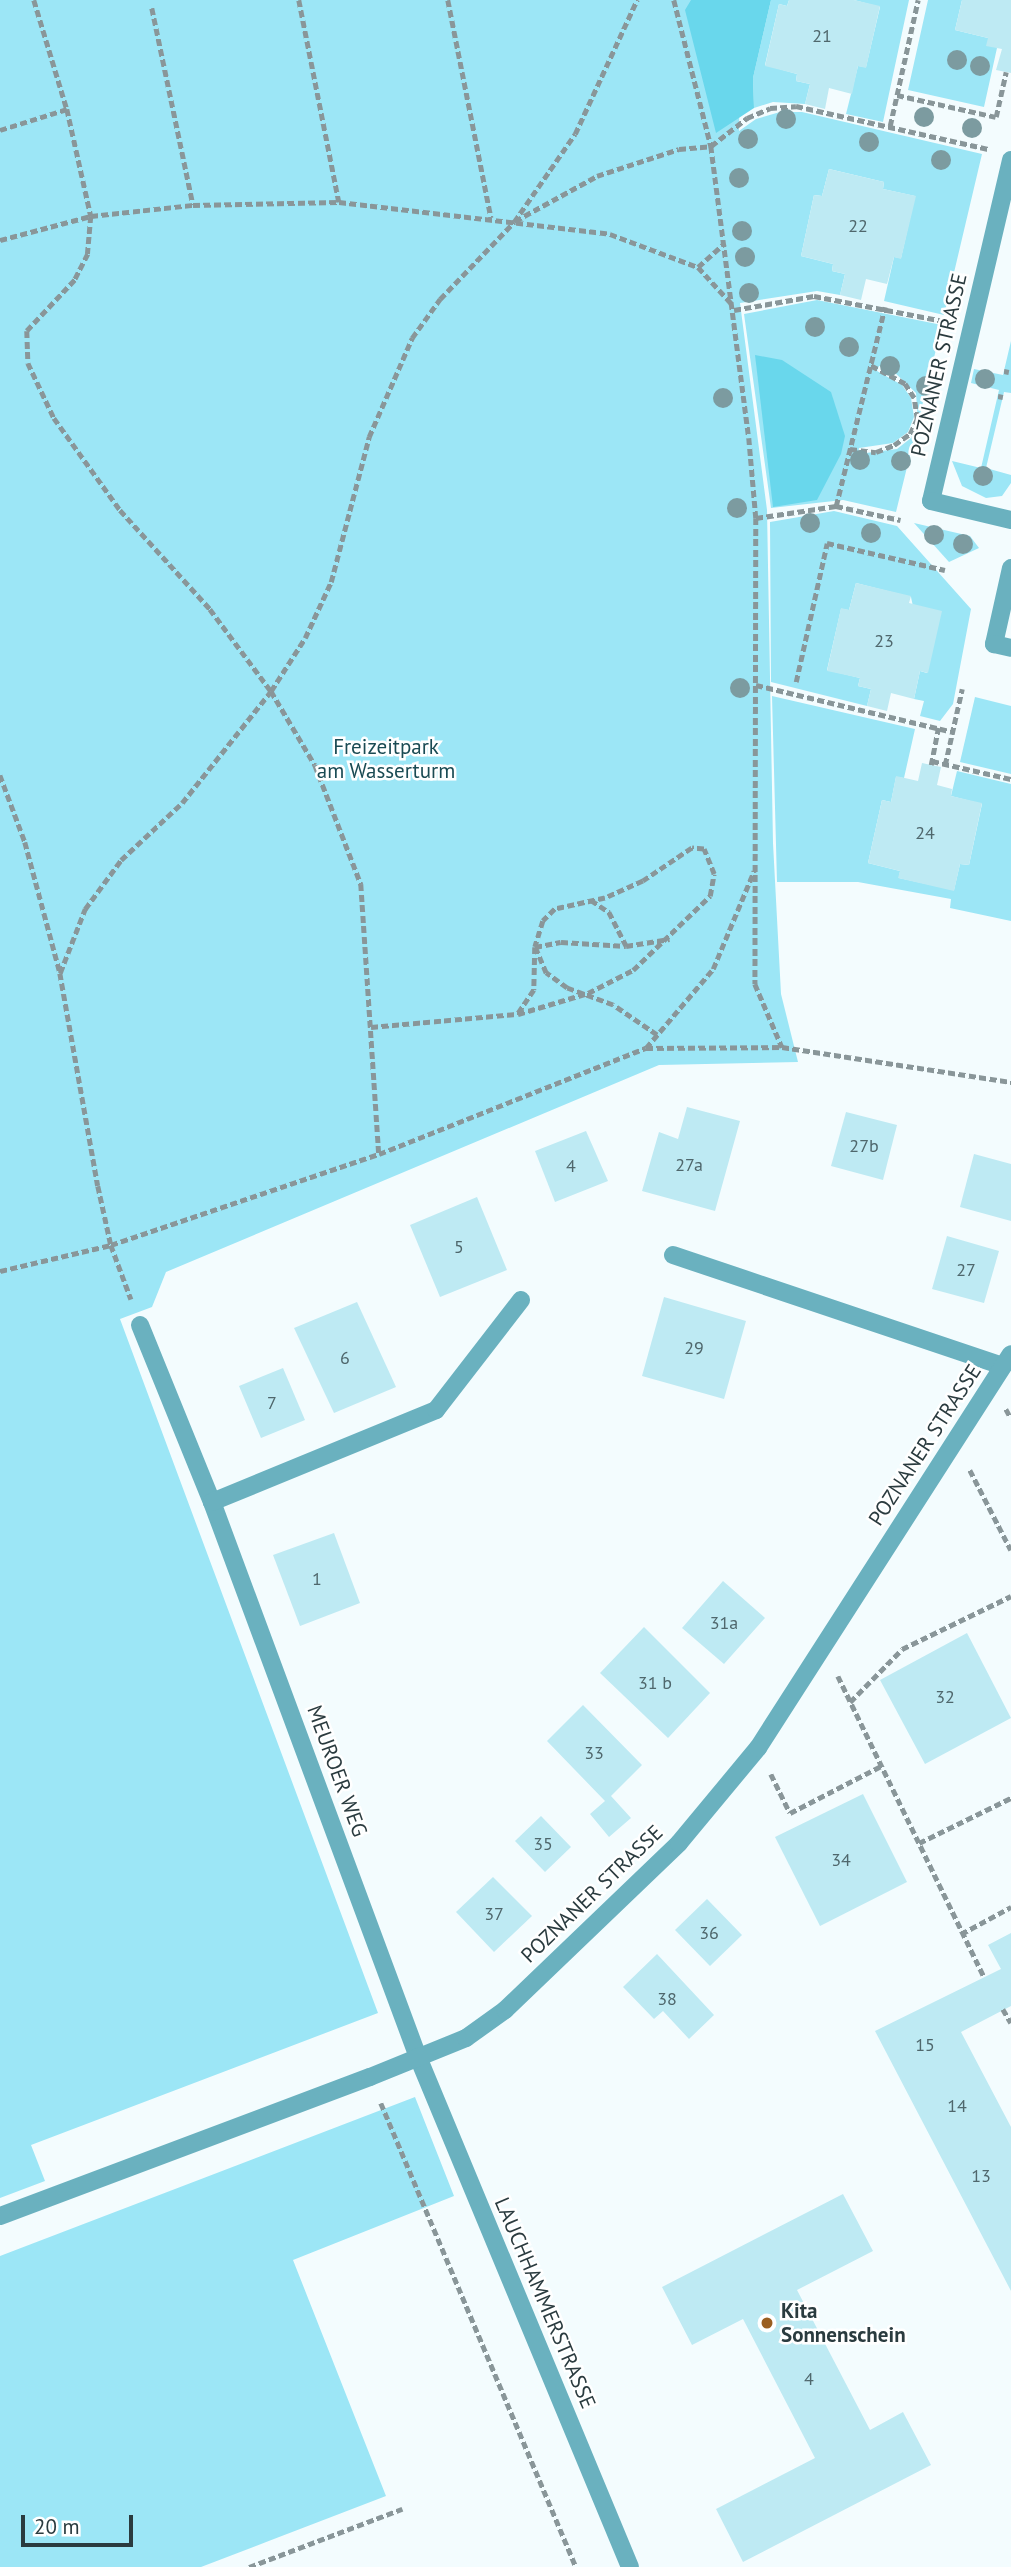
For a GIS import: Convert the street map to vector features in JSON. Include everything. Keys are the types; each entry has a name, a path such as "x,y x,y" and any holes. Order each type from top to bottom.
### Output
{"street":[{"name":"POZNANER STRASSE","path":"1011,160 931,501 1011,520"},
{"path":"1011,568 994,645 1011,648"},
{"path":"673,1255 1007,1360"},
{"path":"212,1502 436,1410 521,1300"},
{"name":"MEUROER WEG","path":"140,1325 212,1502 418,2057"},
{"name":"POZNANER STRASSE","path":"0,2216 370,2077 466,2038 505,2010 679,1843 758,1748 1007,1360"},
{"name":"LAUCHHAMMERSTRASSE","path":"418,2057 630,2567"}],"path":[{"path":"34,0 67,109 91,216 88,254 75,280 27,331 28,363 54,418 120,510 210,609 271,691 315,765 361,884 379,1154"},
{"path":"299,0 339,202"},
{"path":"448,0 491,218"},
{"path":"60,973 85,909 121,860 182,803 271,691 305,638 331,582 369,437 412,338 440,299 514,222 575,134 637,0"},
{"path":"674,0 711,146 734,308 756,518 755,984 782,1047"},
{"path":"890,126 918,0"},
{"path":"152,8 193,205"},
{"path":"897,94 996,117 1006,72"},
{"path":"514,222 597,176 679,149 711,146 747,118 770,108 811,107 989,149"},
{"path":"0,130 67,109"},
{"path":"0,240 91,216 193,205 339,202 610,234 698,267 734,308"},
{"path":"698,267 725,243"},
{"path":"734,308 814,296 846,298 948,322"},
{"path":"836,506 885,307"},
{"path":"850,449 876,452 894,445 910,435 917,419 914,398 905,384 888,371 870,365"},
{"path":"756,518 836,506 901,520"},
{"path":"796,682 827,543 945,570"},
{"path":"756,685 876,711 953,732"},
{"path":"945,765 961,689"},
{"path":"938,728 931,763 1011,779"},
{"path":"0,775 25,842 60,973 111,1245 140,1325"},
{"path":"371,1027 518,1014 587,993 633,970 669,939 710,897 714,874 705,849 692,848 643,881 591,900 555,909 544,922 535,947 534,990 518,1014"},
{"path":"646,1048 713,968 756,867"},
{"path":"591,900 615,919 626,946"},
{"path":"535,947 561,942 626,946 669,939"},
{"path":"535,947 546,973 567,988 587,993 643,1021 657,1035"},
{"path":"0,1270 111,1245 379,1154 646,1048 782,1047 1011,1082"},
{"path":"955,1440 1011,1550"},
{"path":"850,1702 902,1649 1011,1596"},
{"path":"823,1646 984,1977"},
{"path":"758,1748 790,1813 881,1766"},
{"path":"919,1843 1011,1798"},
{"path":"961,1934 1011,1907"},
{"path":"1003,2009 1011,2023"},
{"path":"370,2077 576,2567"},
{"path":"249,2567 402,2509"}],"green space":[{"name":"Freizeitpark am Wasserturm","path":"0,0 753,0 740,63 739,131 756,119 780,112 802,112 982,154 944,315 884,301 894,257 901,258 915,196 883,189 884,182 829,169 822,196 814,195 801,256 833,264 832,271 845,274 840,295 817,291 740,303 767,510 773,843 781,994 798,1062 659,1065 166,1272 152,1307 120,1319 378,2013 31,2145 45,2181 0,2198"},
{"path":"771,0 789,0 787,6 779,4 765,65 797,74 796,81 810,84 805,104 773,102 754,108 753,78"},
{"path":"854,0 909,0 883,122 846,114 858,66 866,67 880,7"},
{"path":"928,0 962,0 955,30 988,38 997,48 984,107 908,90"},
{"path":"817,300 942,325 896,512 843,500 771,508 744,314","holes":["879,366 890,368 916,393 918,422 911,438 897,449 858,454 859,448 893,443 908,432 914,417 911,398 902,385 877,371"]},
{"path":"1011,341 1011,393 1004,392 986,468 1011,475 1011,483 1002,496 986,498 962,486 952,461 981,468 999,390 971,383 974,369 1003,375"},
{"path":"834,511 897,526 971,609 953,704 940,721 920,716 924,701 914,699 920,671 927,673 911,597 856,583 849,610 841,609 827,670 860,678 858,686 871,689 867,706 771,682 770,522"},
{"path":"914,523 970,536 979,548 949,562"},
{"path":"772,696 915,729 904,778 896,777 891,802 882,800 868,863 900,871 899,878 954,890 960,864 969,865 982,804 951,796 957,771 1011,784 1011,921 950,908 951,899 858,882 777,882"},
{"path":"975,697 1011,706 1011,774 960,762"},
{"path":"415,2097 454,2196 293,2260 386,2496 201,2567 0,2567 0,2256"}],"shaded area":[{"path":"691,0 771,0 753,78 754,108 716,133 685,10"},
{"path":"755,355 782,360 831,392 845,436 841,454 817,500 773,507"}],"building":[{"path":"789,0 854,0 880,6 866,68 858,66 852,94 829,88 825,109 805,104 810,84 796,81 797,74 765,66 779,4 787,6"},
{"path":"962,0 1011,0 1011,73 996,70 1002,49 986,46 988,38 955,30"},
{"path":"829,169 884,182 883,189 916,196 901,259 894,257 887,284 866,279 861,300 840,295 845,274 832,271 833,264 801,256 814,195 822,196"},
{"path":"856,583 911,596 909,603 942,611 928,673 920,671 914,699 891,693 887,711 867,706 871,689 858,686 860,678 827,671 841,608 849,610"},
{"path":"922,763 941,767 937,785 952,789 951,796 982,803 969,865 960,864 954,891 898,878 900,871 868,863 882,800 891,802 896,776 918,781"},
{"path":"687,1107 740,1121 715,1211 642,1191 659,1132 678,1139"},
{"path":"846,1112 897,1125 883,1180 831,1166"},
{"path":"586,1131 608,1181 555,1202 535,1151"},
{"path":"974,1154 1011,1164 1011,1221 960,1207"},
{"path":"477,1197 507,1270 440,1297 410,1225"},
{"path":"947,1236 999,1251 984,1303 932,1289"},
{"path":"664,1297 746,1321 724,1399 642,1376"},
{"path":"357,1302 396,1387 334,1413 294,1328"},
{"path":"283,1368 305,1420 261,1438 239,1386"},
{"path":"334,1533 360,1603 300,1626 273,1555"},
{"path":"723,1581 765,1618 724,1664 682,1628"},
{"path":"644,1627 710,1693 668,1738 600,1673"},
{"path":"967,1633 1011,1718 925,1764 880,1680"},
{"path":"583,1705 642,1765 611,1796 631,1818 609,1837 590,1814 605,1801 547,1741"},
{"path":"863,1794 907,1882 820,1926 775,1837"},
{"path":"541,1816 571,1847 545,1872 515,1841"},
{"path":"493,1877 532,1916 494,1952 456,1912"},
{"path":"707,1899 742,1935 710,1966 675,1930"},
{"path":"1011,1933 1011,2006 961,2032 1011,2127 1011,2291 875,2031 1001,1969 988,1945"},
{"path":"657,1954 714,2015 689,2039 663,2011 654,2019 623,1987"},
{"path":"843,2194 873,2251 797,2290 870,2430 903,2412 931,2465 743,2562 716,2509 815,2458 743,2319 692,2345 662,2287"}],"place":[{"name":"Kita Sonnenschein","path":"767,2323"}]}
